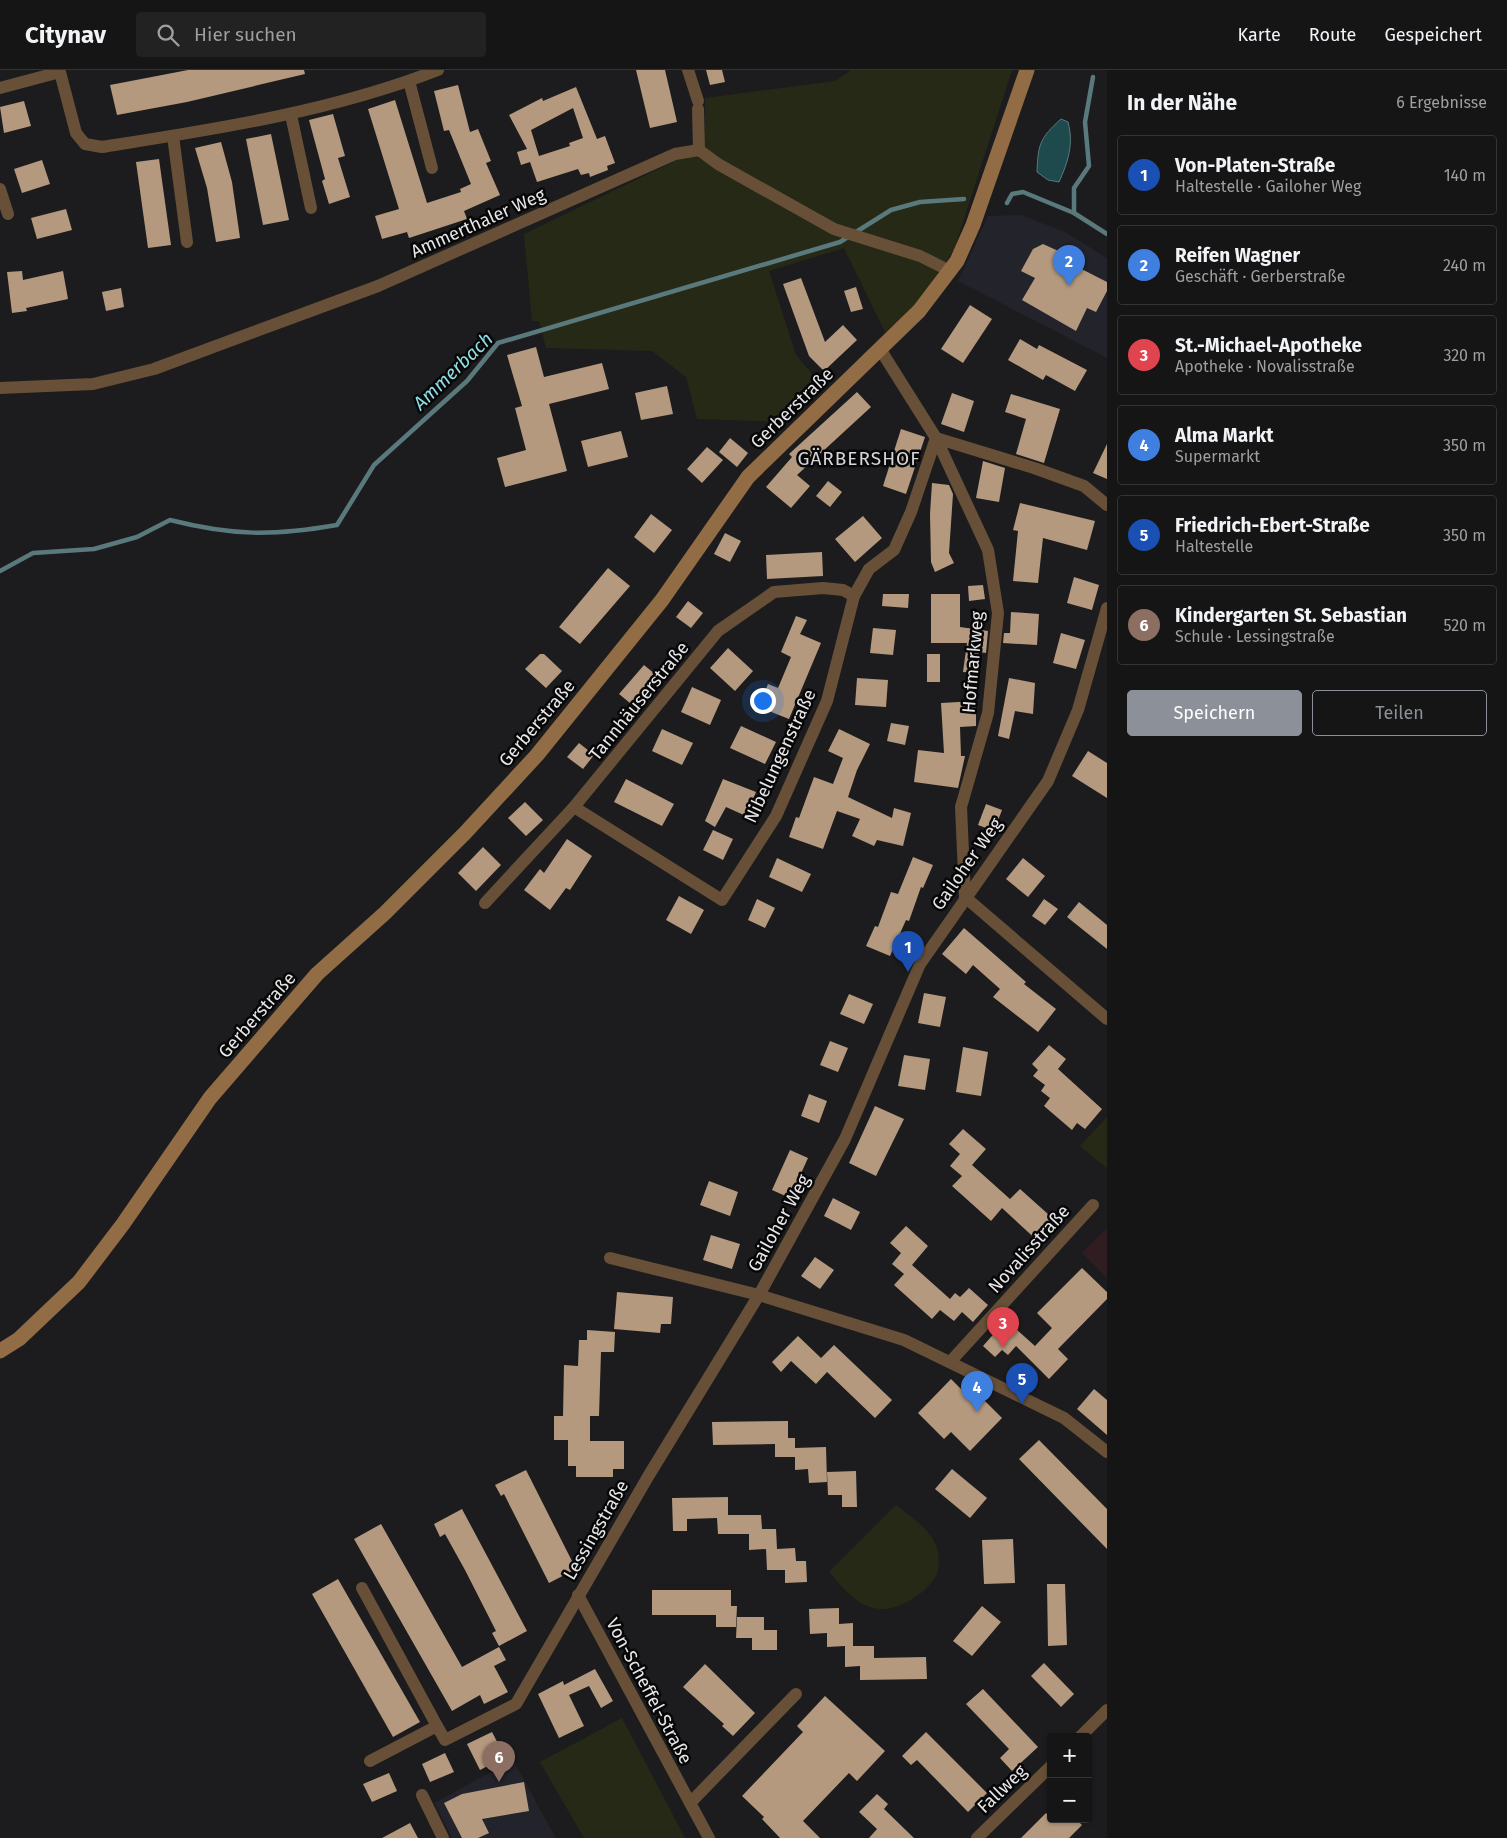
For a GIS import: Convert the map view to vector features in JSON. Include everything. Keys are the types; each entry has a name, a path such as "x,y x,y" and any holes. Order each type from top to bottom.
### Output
{"street":[{"path":"0,88 62,71 76,133 84,144 102,147 291,115 409,81 438,70"},
{"path":"688,70 698,105 699,150 718,164 834,229 920,256 950,272"},
{"name":"Gerberstraße","path":"0,1351 19,1339 79,1282 123,1224 210,1098 317,974 465,833 537,755 662,600 748,477 919,311 950,272 973,225 1027,70"},
{"path":"409,81 432,168"},
{"path":"291,115 311,208"},
{"path":"173,136 187,242"},
{"name":"Ammerthaler Weg","path":"0,388 93,384 154,369 378,286 675,154 699,150"},
{"path":"0,189 8,214"},
{"name":"Hofmarkweg","path":"880,350 936,438 988,550 998,613 988,713 961,807 965,897"},
{"path":"936,438 1034,468 1084,486 1107,505"},
{"name":"Nibelungenstraße","path":"574,807 722,900 776,816 827,701 854,596 868,569 894,550 911,512 936,438"},
{"name":"Tannhäuserstraße","path":"485,903 574,807 718,631 774,592 823,588 842,590 854,596"},
{"name":"Gailoher Weg","path":"759,1295 845,1139 920,964 965,897 1048,781 1078,710 1107,608"},
{"path":"965,897 1107,1019"},
{"name":"Novalisstraße","path":"951,1361 1093,1205"},
{"path":"610,1258 759,1295 904,1340 951,1361 1064,1418 1107,1452"},
{"name":"Lessingstraße","path":"362,1588 445,1740 516,1704 578,1595 759,1295"},
{"name":"Von-Scheffel-Straße","path":"578,1595 708,1838"},
{"path":"690,1803 796,1694"},
{"path":"1084,1733 1107,1710"},
{"path":"370,1761 437,1726"},
{"name":"Fallweg","path":"977,1838 1047,1770"},
{"path":"422,1795 443,1838"}],"shaded area":[{"path":"1022,215 1067,233 1107,258 1107,358 958,281 988,216"},
{"path":"1107,1228 1107,1278 1082,1253"},
{"path":"513,1760 556,1838 452,1838 434,1803"}],"green space":[{"path":"851,70 1012,70 954,250 916,306 885,332 844,248 769,271 796,355 820,383 783,422 697,419 686,377 652,351 546,348 539,321 532,321 524,235 522,235 677,160 705,132 705,98 835,81"},
{"path":"1107,1117 1107,1168 1080,1146"},
{"path":"896,1505 921,1525 932,1537 938,1552 938,1572 926,1589 909,1601 891,1608 873,1608 854,1598 829,1572"},
{"path":"622,1718 685,1838 584,1838 540,1762"}],"water":[{"path":"1061,119 1068,122 1070,145 1059,182 1048,180 1037,172 1039,148 1044,137"}],"building":[{"path":"188,70 304,70 305,74 187,102 117,115 110,85"},
{"path":"636,70 665,70 677,122 650,128"},
{"path":"706,70 722,70 725,82 710,85"},
{"path":"458,85 470,132 478,129 491,161 486,163 500,195 464,211 467,219 409,238 407,232 382,239 375,216 399,209 368,109 395,100 427,203 461,192 460,189 471,184 449,130 444,131 434,91"},
{"path":"576,87 597,139 605,136 615,163 607,166 608,170 590,177 589,173 581,175 578,169 537,182 530,162 521,165 517,152 527,149 509,115 542,98 543,101","holes":["573,108 583,138 569,143 570,146 539,156 531,130"]},
{"path":"24,101 31,126 4,133 0,107"},
{"path":"333,114 345,156 338,158 350,197 329,204 322,181 325,179 309,120"},
{"path":"271,134 289,220 263,225 246,139"},
{"path":"221,142 232,182 240,238 216,242 207,188 195,148"},
{"path":"159,159 171,245 148,248 136,162"},
{"path":"42,160 50,184 22,193 14,169"},
{"path":"66,209 72,230 37,239 31,218"},
{"path":"1043,244 1065,254 1062,259 1107,282 1107,291 1096,312 1087,308 1076,331 1022,300 1035,278 1021,271 1033,249"},
{"path":"22,271 23,280 63,271 68,299 26,308 27,311 12,313 7,272"},
{"path":"801,278 825,342 843,325 857,340 824,371 809,356 783,284"},
{"path":"856,287 863,309 851,312 844,291"},
{"path":"121,288 124,307 106,311 102,292"},
{"path":"970,305 992,319 963,363 941,349"},
{"path":"1020,339 1037,349 1039,345 1087,370 1075,391 1046,375 1043,380 1008,360"},
{"path":"536,347 544,377 602,363 609,389 549,404 567,471 505,487 497,458 526,450 515,408 522,406 507,355"},
{"path":"667,386 673,414 641,420 635,393"},
{"path":"857,392 871,407 797,475 810,486 791,508 766,487 792,457 789,454"},
{"path":"952,393 974,401 964,432 941,424"},
{"path":"1011,394 1060,409 1044,463 1016,454 1026,419 1005,412"},
{"path":"901,429 925,437 906,494 883,486"},
{"path":"621,431 628,457 588,467 581,441"},
{"path":"730,438 748,453 737,467 719,452"},
{"path":"1107,444 1107,479 1093,473"},
{"path":"707,447 723,460 702,483 687,469"},
{"path":"983,461 1005,468 999,502 976,498"},
{"path":"828,481 842,492 830,507 816,496"},
{"path":"932,483 949,485 953,494 949,553 954,563 935,572 931,562 930,514"},
{"path":"1020,503 1095,521 1087,550 1043,538 1038,583 1013,581 1018,531 1013,530"},
{"path":"651,514 672,530 654,553 634,537"},
{"path":"863,516 882,538 855,562 835,539"},
{"path":"725,533 741,541 730,562 714,554"},
{"path":"822,552 823,576 767,579 766,555"},
{"path":"608,568 630,586 580,644 559,627"},
{"path":"1074,577 1099,585 1092,610 1067,603"},
{"path":"983,585 985,599 969,601 968,586"},
{"path":"883,594 909,594 908,608 882,606"},
{"path":"931,594 960,594 960,627 988,631 986,653 979,652 977,673 963,672 967,643 931,643"},
{"path":"688,601 703,613 691,628 676,617"},
{"path":"1011,612 1039,614 1037,645 1003,643 1004,633 1010,633"},
{"path":"796,616 807,620 800,634 821,643 789,719 759,707 768,684 778,688 791,657 781,652"},
{"path":"873,628 896,630 893,655 870,653"},
{"path":"1061,633 1085,640 1076,669 1053,663"},
{"path":"728,648 753,671 735,691 710,668"},
{"path":"540,654 544,654 562,671 546,688 525,669"},
{"path":"927,654 940,654 940,682 927,682"},
{"path":"644,665 661,679 636,708 619,694"},
{"path":"857,678 888,680 886,707 855,705"},
{"path":"1009,678 1035,683 1033,714 1015,711 1009,739 998,736"},
{"path":"692,687 721,700 710,725 681,712"},
{"path":"976,701 976,726 960,727 961,756 965,756 958,788 914,782 918,750 944,753 941,703"},
{"path":"891,723 909,726 905,745 887,741"},
{"path":"741,726 776,742 765,764 730,748"},
{"path":"662,729 693,743 682,765 652,751"},
{"path":"839,729 870,744 857,770 848,797 892,818 894,808 911,813 903,846 877,840 874,846 852,836 860,819 837,811 823,849 789,837 796,817 799,818 814,777 833,784 843,758 828,751"},
{"path":"579,743 594,755 583,769 567,757"},
{"path":"1088,751 1107,763 1107,798 1072,776"},
{"path":"626,779 674,804 662,826 614,802"},
{"path":"723,779 756,792 746,816 726,807 715,827 705,821"},
{"path":"525,802 543,820 526,836 508,818"},
{"path":"986,804 1002,810 994,831 978,825"},
{"path":"713,830 733,839 723,860 703,850"},
{"path":"567,839 592,856 570,890 566,888 550,910 524,890 540,869 544,873"},
{"path":"483,847 501,865 476,891 458,873"},
{"path":"913,857 933,865 923,888 921,887 909,921 906,920 890,956 866,946 875,926 878,927 891,892 898,894"},
{"path":"777,858 811,874 802,892 769,877"},
{"path":"1023,858 1045,876 1028,897 1006,879"},
{"path":"679,896 704,910 691,934 666,920"},
{"path":"757,899 775,908 765,928 748,920"},
{"path":"1044,899 1058,909 1045,925 1032,916"},
{"path":"1079,902 1107,925 1107,949 1067,917"},
{"path":"964,928 1026,982 1024,984 1056,1009 1038,1032 993,997 1000,989 973,965 966,974 942,954"},
{"path":"924,993 946,997 940,1027 918,1023"},
{"path":"849,994 873,1004 864,1024 840,1014"},
{"path":"830,1041 848,1048 838,1072 820,1065"},
{"path":"1049,1045 1066,1059 1058,1069 1102,1109 1085,1129 1077,1123 1072,1130 1044,1106 1050,1098 1041,1091 1045,1085 1033,1076 1038,1070 1032,1064"},
{"path":"963,1047 988,1052 981,1096 956,1092"},
{"path":"904,1055 930,1059 925,1090 898,1086"},
{"path":"809,1094 827,1101 819,1123 801,1116"},
{"path":"875,1106 904,1119 876,1176 849,1163"},
{"path":"963,1129 986,1149 972,1165 1010,1199 1020,1189 1058,1223 1040,1243 1002,1208 991,1221 952,1186 962,1176 950,1166 960,1154 949,1144"},
{"path":"790,1150 808,1158 790,1198 772,1190"},
{"path":"709,1181 738,1192 730,1216 700,1205"},
{"path":"833,1198 860,1212 851,1230 824,1216"},
{"path":"906,1226 928,1246 912,1265 950,1299 955,1293 960,1297 969,1288 988,1305 973,1322 962,1312 954,1321 940,1310 932,1319 894,1285 904,1274 892,1264 901,1253 890,1243"},
{"path":"711,1235 740,1244 732,1269 703,1260"},
{"path":"815,1257 834,1270 820,1289 801,1276"},
{"path":"1082,1268 1107,1292 1107,1299 1058,1349 1068,1359 1049,1379 1016,1346 1008,1355 1002,1350 995,1357 983,1346 1006,1320 1035,1346 1052,1328 1037,1313"},
{"path":"617,1292 673,1297 671,1324 661,1324 660,1333 614,1329"},
{"path":"587,1330 615,1332 614,1352 601,1352 599,1416 590,1416 590,1441 624,1441 624,1469 613,1469 613,1477 576,1477 576,1466 568,1466 568,1440 554,1440 554,1416 563,1416 564,1365 578,1366 579,1340 587,1340"},
{"path":"798,1336 821,1358 834,1345 892,1400 875,1418 827,1372 816,1384 791,1361 781,1372 772,1362"},
{"path":"951,1379 976,1404 982,1398 1002,1418 970,1451 951,1432 944,1439 918,1413"},
{"path":"1094,1389 1107,1400 1107,1435 1077,1409"},
{"path":"788,1421 788,1438 795,1438 795,1448 826,1447 827,1482 809,1483 808,1469 795,1470 795,1457 775,1457 775,1444 713,1445 712,1422"},
{"path":"1039,1440 1107,1509 1107,1549 1019,1459"},
{"path":"952,1469 987,1498 970,1518 935,1489"},
{"path":"526,1470 576,1569 549,1583 504,1494 501,1496 495,1485"},
{"path":"856,1471 857,1507 842,1507 842,1495 828,1495 827,1472"},
{"path":"728,1497 728,1515 761,1515 762,1529 776,1529 777,1549 795,1548 796,1561 806,1561 807,1582 785,1583 785,1570 767,1570 766,1549 749,1550 749,1534 718,1534 717,1518 687,1519 687,1531 673,1531 672,1498"},
{"path":"462,1509 527,1631 499,1646 492,1633 496,1631 465,1570 445,1534 440,1537 434,1524"},
{"path":"381,1524 462,1667 499,1647 506,1660 494,1666 508,1692 484,1704 480,1695 452,1711 354,1539"},
{"path":"1013,1539 1015,1583 984,1584 982,1540"},
{"path":"338,1579 420,1722 393,1737 312,1594"},
{"path":"1047,1584 1065,1584 1067,1645 1048,1646"},
{"path":"652,1590 731,1590 731,1606 737,1606 736,1627 716,1627 716,1615 652,1615"},
{"path":"982,1606 1001,1622 972,1656 953,1641"},
{"path":"839,1608 839,1624 853,1623 853,1646 874,1646 874,1658 926,1657 927,1679 860,1680 860,1666 845,1667 845,1646 827,1647 827,1633 810,1634 809,1609"},
{"path":"737,1617 764,1617 764,1630 777,1630 777,1650 752,1650 752,1638 736,1638"},
{"path":"1044,1663 1074,1694 1061,1707 1031,1676"},
{"path":"705,1664 755,1713 733,1736 722,1726 724,1724 683,1687"},
{"path":"595,1669 613,1701 601,1708 589,1686 569,1695 584,1726 559,1738 538,1694 563,1681 564,1685"},
{"path":"983,1689 1038,1747 1012,1771 1000,1758 1009,1749 966,1704"},
{"path":"825,1696 885,1751 857,1781 849,1773 803,1821 820,1838 780,1838 762,1819 764,1817 742,1796 803,1732 797,1726"},
{"path":"492,1732 505,1757 480,1770 467,1744"},
{"path":"926,1732 987,1793 968,1812 917,1760 911,1765 902,1756"},
{"path":"445,1753 454,1772 430,1782 422,1764"},
{"path":"389,1773 397,1791 372,1802 363,1784"},
{"path":"524,1782 529,1811 482,1819 489,1833 478,1838 462,1838 444,1803 462,1794"},
{"path":"877,1794 888,1804 884,1809 914,1838 869,1838 877,1829 859,1812"},
{"path":"1046,1813 1047,1823 1080,1823 1082,1825 1069,1838 1021,1838"},
{"path":"410,1823 418,1838 382,1838"}],"waterway":[{"path":"1074,213 1074,188 1089,166 1085,122 1093,77"},
{"name":"Ammerbach","path":"1007,203 1012,194 1023,192 1074,213 1107,234"},
{"name":"Ammerbach","path":"0,571 33,553 94,549 137,537 170,520 214,529 253,533 293,531 337,525 374,465 467,381 498,343 840,242 891,210 920,202 964,199"}],"place":[{"name":"Reifen Wagner","path":"1069,286"},
{"name":"Von-Platen-Straße","path":"908,972"},
{"name":"St.-Michael-Apotheke","path":"1003,1348"},
{"name":"Friedrich-Ebert-Straße","path":"1022,1404"},
{"name":"Alma Markt","path":"977,1412"},
{"name":"Kindergarten St. Sebastian","path":"499,1782"}],"district":[{"name":"GÄRBERSHOF","path":"859,458"}]}
